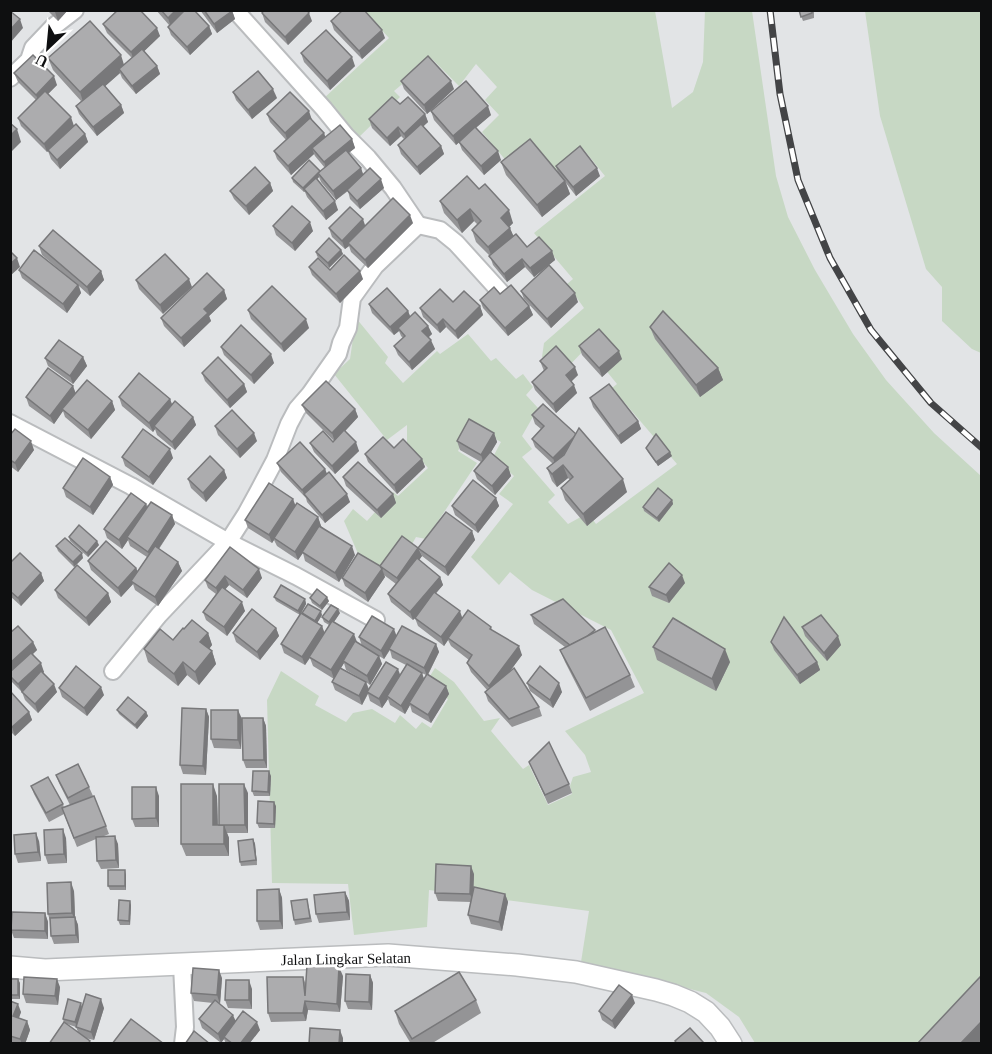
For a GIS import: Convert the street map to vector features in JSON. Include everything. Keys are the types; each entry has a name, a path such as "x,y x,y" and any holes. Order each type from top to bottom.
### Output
{"street":[{"path":"10,78 29,60 33,48 53,27 75,10"},
{"path":"235,10 368,158 393,188 418,225 440,230 456,243 506,297"},
{"path":"113,671 159,615 228,542 275,460 297,409 338,354 351,316 352,298 375,266 418,225"},
{"path":"10,423 131,486 228,542 376,620"},
{"name":"Jalan Lingkar Selatan","path":"12,968 45,970 388,955 517,965 576,972 656,990 690,1002 713,1019 731,1044"},
{"path":"182,965 185,1027 183,1044"}],"green space":[{"path":"364,11 655,11 672,108 693,92 703,62 705,11 752,11 776,176 788,217 815,270 853,334 886,380 934,433 981,476 981,985 920,1043 755,1043 739,1017 706,993 581,962 589,911 429,890 427,927 354,935 348,884 272,883 267,700 281,671 319,696 315,705 346,722 353,713 372,709 395,723 400,715 416,729 422,722 431,728 448,699 425,684 435,668 454,682 484,721 500,718 491,731 523,769 529,765 548,805 572,794 570,786 573,777 591,772 585,755 565,731 644,693 611,630 532,590 510,572 499,585 471,557 513,504 499,494 514,476 493,457 501,442 471,425 458,451 477,463 426,539 416,537 411,546 383,571 359,556 344,521 353,509 367,521 393,492 398,496 428,468 407,443 407,425 387,440 334,374 350,359 356,318 388,357 385,363 403,383 437,351 440,354 468,334 491,361 496,358 516,379 523,374 533,387 526,395 538,408 522,436 532,449 522,457 555,495 548,502 568,524 588,513 596,524 677,464 612,388 617,384 587,347 566,369 551,366 542,357 544,343 584,308 567,284 573,279 534,233 605,176 584,150 557,171 508,163 482,132 499,115 485,100 497,87 476,64 459,86 432,59 394,91 400,97 357,139 323,99 389,38"},
{"path":"865,11 981,11 981,353 972,349 942,321 942,287 926,269 880,116"}],"building":[{"path":"118,10 140,10 157,28 131,52 103,24"},
{"path":"161,10 176,10 168,18"},
{"path":"185,10 194,10 209,26 187,47 168,27"},
{"path":"204,10 232,10 232,11 214,24"},
{"path":"264,10 307,10 309,13 285,37 262,13"},
{"path":"343,10 364,10 382,30 359,51 331,21"},
{"path":"799,10 812,10 812,13 801,17"},
{"path":"10,11 20,19 10,30"},
{"path":"90,21 121,55 80,92 48,58"},
{"path":"326,30 352,57 327,81 301,53"},
{"path":"142,49 157,66 132,86 119,69"},
{"path":"33,55 54,76 36,95 14,73"},
{"path":"428,56 451,81 424,105 401,81"},
{"path":"258,71 273,89 248,110 233,92"},
{"path":"466,81 488,106 453,136 431,111"},
{"path":"103,84 121,105 93,127 76,106"},
{"path":"45,91 71,117 44,144 18,118"},
{"path":"290,92 309,111 285,133 267,114"},
{"path":"392,97 400,104 408,97 425,114 404,134 398,127 387,138 369,119"},
{"path":"310,118 324,133 288,166 274,151"},
{"path":"10,123 17,129 10,136"},
{"path":"76,124 85,134 57,160 48,150"},
{"path":"421,124 441,146 417,167 398,145"},
{"path":"340,125 352,139 324,162 312,148"},
{"path":"475,127 498,151 481,166 459,142"},
{"path":"530,139 565,181 537,205 501,162"},
{"path":"580,146 597,168 573,187 556,166"},
{"path":"346,150 361,168 333,191 318,173"},
{"path":"309,160 320,171 303,188 292,178"},
{"path":"255,167 270,183 246,206 230,191"},
{"path":"370,168 381,179 357,201 347,190"},
{"path":"467,176 479,189 485,184 509,210 501,218 510,228 488,247 472,230 481,221 470,209 457,220 440,201"},
{"path":"316,178 335,201 323,211 304,189"},
{"path":"393,198 410,215 365,260 348,243"},
{"path":"292,206 310,222 292,243 273,226"},
{"path":"350,207 363,219 342,241 329,228"},
{"path":"53,230 101,271 87,287 39,246"},
{"path":"516,234 527,247 539,237 552,251 530,268 522,259 504,274 489,256"},
{"path":"329,238 341,250 328,263 316,252"},
{"path":"34,250 78,285 63,304 19,270"},
{"path":"10,251 17,258 10,264"},
{"path":"165,254 189,279 160,305 136,280"},
{"path":"344,255 360,271 336,294 309,267 318,258 330,270"},
{"path":"549,265 575,293 547,319 521,291"},
{"path":"207,273 224,290 204,309 208,313 181,338 161,318"},
{"path":"511,285 529,306 505,328 480,300 494,287 500,294"},
{"path":"272,286 306,319 281,344 248,310"},
{"path":"387,288 408,311 390,327 369,304"},
{"path":"440,289 453,302 464,291 480,306 455,331 443,319 437,325 420,308"},
{"path":"663,311 718,368 696,385 650,327"},
{"path":"415,312 428,326 422,331 431,340 409,362 394,346 405,336 398,328"},
{"path":"241,325 271,354 251,375 221,347"},
{"path":"599,329 619,351 599,368 579,346"},
{"path":"59,340 83,357 70,376 45,358"},
{"path":"556,346 575,367 566,375 574,385 553,404 532,382 547,368 540,361"},
{"path":"218,357 244,384 227,400 202,373"},
{"path":"48,368 73,386 50,416 26,397"},
{"path":"139,373 170,399 149,423 119,397"},
{"path":"87,380 112,401 88,430 62,409"},
{"path":"326,381 355,409 332,433 302,405"},
{"path":"609,384 638,421 618,436 590,398"},
{"path":"175,401 193,417 172,442 154,426"},
{"path":"543,404 576,434 553,458 532,439 544,426 532,415"},
{"path":"232,410 254,433 237,449 215,426"},
{"path":"469,419 494,433 481,455 457,441"},
{"path":"579,428 623,479 583,514 561,488 573,477 563,465 552,474 547,468 564,455"},
{"path":"15,429 31,441 15,463 10,460 10,435"},
{"path":"143,429 170,449 149,477 122,457"},
{"path":"344,430 356,442 332,466 310,443 323,431 333,442"},
{"path":"656,434 670,452 656,462 646,448"},
{"path":"383,437 394,448 403,439 422,459 394,485 365,454"},
{"path":"300,442 325,469 302,490 277,463"},
{"path":"490,452 508,467 492,486 474,471"},
{"path":"210,456 224,470 203,493 188,479"},
{"path":"83,458 110,477 90,507 63,488"},
{"path":"358,462 393,494 377,510 343,477"},
{"path":"329,472 347,494 322,515 304,494"},
{"path":"473,480 496,498 475,525 452,506"},
{"path":"269,483 293,499 269,535 245,520"},
{"path":"658,488 672,500 657,518 643,507"},
{"path":"131,493 146,504 119,540 104,529"},
{"path":"151,502 172,515 148,552 127,537"},
{"path":"297,503 318,517 295,552 274,538"},
{"path":"446,512 472,531 445,567 418,548"},
{"path":"79,525 97,541 87,553 69,537"},
{"path":"319,526 352,546 335,573 302,552"},
{"path":"402,536 418,548 397,578 380,566"},
{"path":"65,538 82,553 73,562 56,546"},
{"path":"106,541 136,568 118,588 88,561"},
{"path":"155,546 178,562 155,597 131,581"},
{"path":"230,547 259,569 243,590 225,576 216,588 205,580"},
{"path":"20,553 41,573 18,598 10,591 10,563"},
{"path":"358,553 382,569 365,593 342,578"},
{"path":"417,558 440,577 410,612 388,594"},
{"path":"669,563 682,575 666,595 649,587"},
{"path":"77,565 108,593 86,618 55,590"},
{"path":"281,585 305,599 298,611 274,597"},
{"path":"222,587 242,602 224,627 203,612"},
{"path":"317,589 327,597 320,606 310,598"},
{"path":"434,592 460,611 441,637 415,618"},
{"path":"563,599 595,630 570,645 531,615"},
{"path":"308,604 321,611 315,621 302,613"},
{"path":"331,605 338,609 329,622 322,617"},
{"path":"252,609 276,628 257,652 233,633"},
{"path":"468,610 491,627 490,629 519,646 489,686 467,663 472,655 448,638"},
{"path":"301,613 322,626 302,657 281,644"},
{"path":"821,615 838,636 824,653 802,627"},
{"path":"372,616 394,629 381,651 359,637"},
{"path":"784,617 817,662 797,675 771,642"},
{"path":"673,618 725,649 712,679 653,647"},
{"path":"192,620 208,633 200,642 212,651 195,672 183,662 174,674 144,649 160,629 173,640"},
{"path":"332,621 354,634 331,670 309,657"},
{"path":"18,626 33,642 10,663 10,633"},
{"path":"402,626 436,644 424,668 389,649"},
{"path":"605,627 630,675 586,698 560,650"},
{"path":"355,641 379,656 367,676 343,661"},
{"path":"31,653 41,663 18,684 10,676 10,672"},
{"path":"386,662 398,669 379,699 367,692"},
{"path":"407,664 422,673 401,706 387,696"},
{"path":"76,666 101,687 84,708 59,688"},
{"path":"540,666 559,683 550,700 527,683"},
{"path":"340,668 366,682 359,696 332,682"},
{"path":"514,668 539,707 509,719 485,692"},
{"path":"41,671 54,684 35,704 22,692"},
{"path":"427,674 446,686 428,715 409,703"},
{"path":"10,691 29,712 12,727 10,726"},
{"path":"128,697 146,712 135,725 117,710"},
{"path":"182,708 206,709 203,766 180,765"},
{"path":"211,710 238,710 238,740 211,739"},
{"path":"242,718 263,718 264,760 243,760"},
{"path":"549,742 569,784 545,795 529,762"},
{"path":"78,764 89,787 68,798 56,775"},
{"path":"253,771 269,771 268,792 252,791"},
{"path":"48,777 63,804 46,813 31,786"},
{"path":"181,784 213,784 213,825 224,825 224,844 181,844"},
{"path":"219,784 244,784 245,825 219,825"},
{"path":"132,787 156,787 156,818 132,819"},
{"path":"94,796 106,826 74,838 62,808"},
{"path":"258,801 274,802 274,824 257,823"},
{"path":"63,829 64,854 45,855 44,830"},
{"path":"36,833 38,852 15,854 14,835"},
{"path":"115,836 116,860 97,861 96,837"},
{"path":"253,839 256,860 240,862 238,841"},
{"path":"436,864 471,866 470,894 435,893"},
{"path":"108,870 125,870 125,886 108,886"},
{"path":"71,882 72,913 48,914 47,883"},
{"path":"474,887 505,894 499,922 468,915"},
{"path":"279,889 280,921 257,921 257,890"},
{"path":"345,892 347,912 316,914 314,895"},
{"path":"307,899 310,918 294,920 291,901"},
{"path":"119,900 130,901 129,921 118,920"},
{"path":"12,912 45,913 45,931 11,930"},
{"path":"75,917 76,935 51,936 50,918"},
{"path":"307,965 339,967 337,1004 305,1001 303,1013 268,1013 267,977 303,977 305,996"},
{"path":"193,968 219,970 217,995 191,993"},
{"path":"459,972 476,1000 412,1039 395,1011"},
{"path":"346,974 370,975 369,1002 345,1001"},
{"path":"981,976 981,1022 960,1044 917,1044"},
{"path":"24,977 57,979 55,996 23,994"},
{"path":"10,979 18,979 18,995 10,995"},
{"path":"226,980 249,980 249,1000 225,1000"},
{"path":"619,985 632,995 612,1021 599,1011"},
{"path":"86,994 101,999 91,1032 76,1027"},
{"path":"68,999 81,1003 75,1022 63,1019"},
{"path":"215,1000 233,1015 218,1034 199,1019"},
{"path":"10,1001 18,1004 13,1016 27,1021 20,1039 10,1036"},
{"path":"243,1011 257,1022 240,1044 233,1044 224,1037"},
{"path":"131,1019 164,1044 112,1044"},
{"path":"64,1022 90,1041 88,1044 49,1044"},
{"path":"310,1028 340,1030 339,1044 309,1044"},
{"path":"690,1028 703,1042 701,1044 677,1044 675,1041"},
{"path":"194,1031 210,1044 185,1044"}],"railway":[{"path":"770,10 780,94 798,180 830,258 871,330 931,403 982,448"}]}
